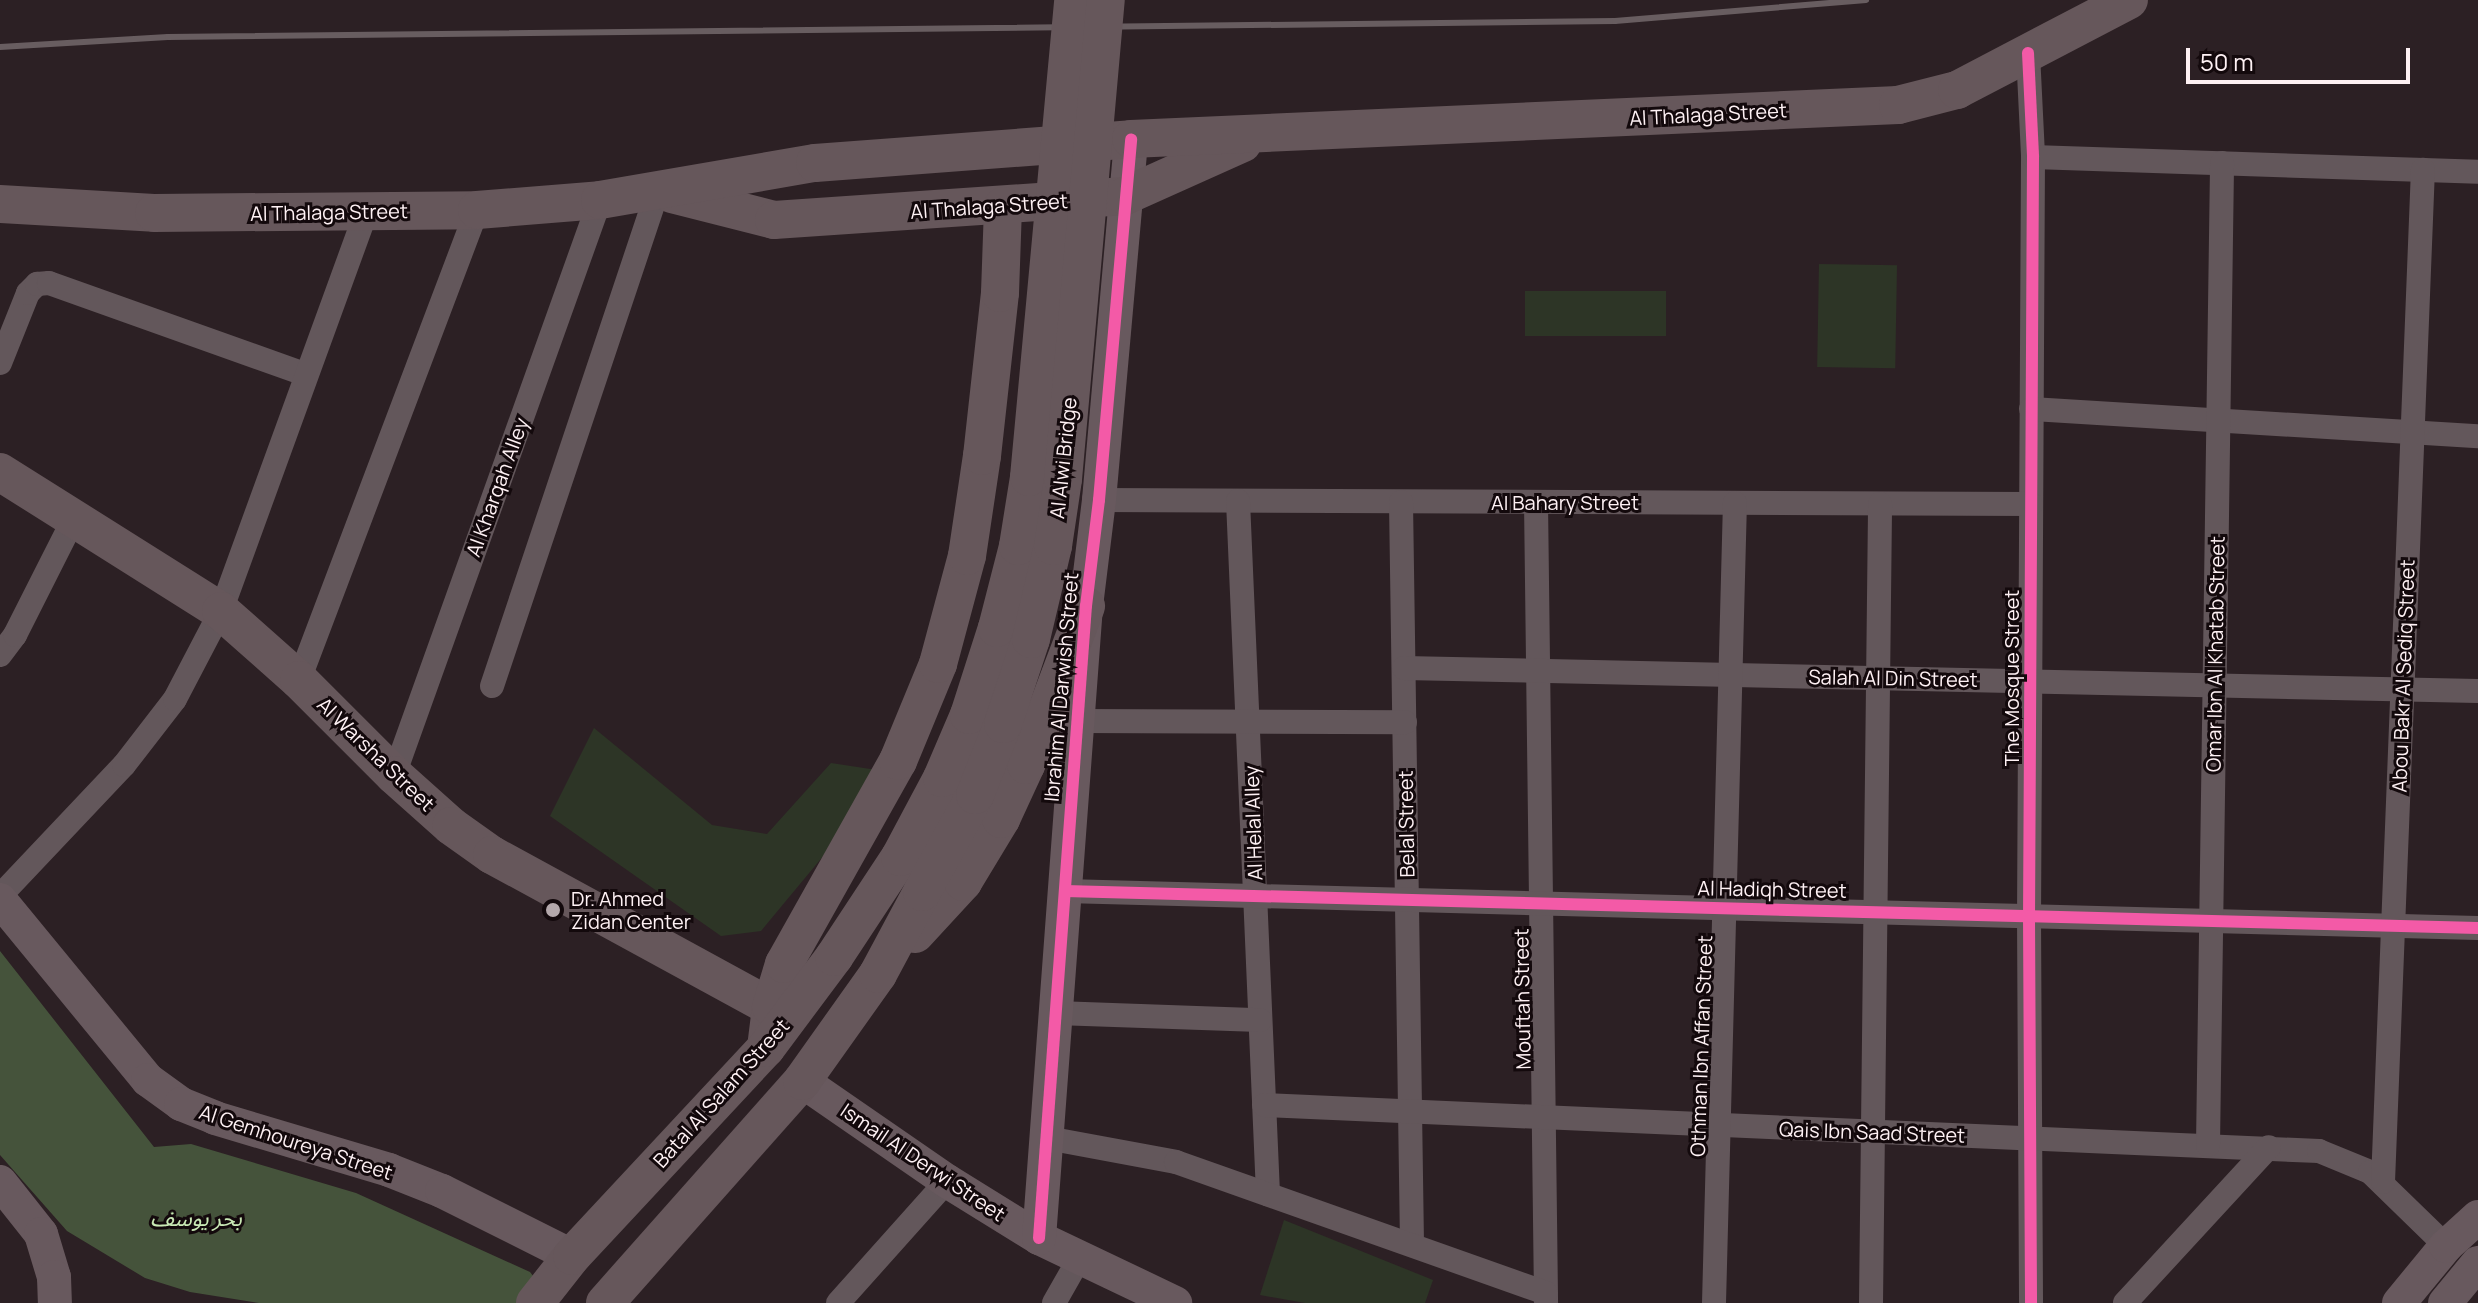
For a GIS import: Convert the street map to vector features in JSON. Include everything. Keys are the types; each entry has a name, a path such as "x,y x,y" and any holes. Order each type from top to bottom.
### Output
{"main road":[{"name":"Al Alwi Bridge","path":"900,857 942,778 969,715 997,628 1018,546 1031,461 1073,0"},
{"name":"Al Alwi Bridge","path":"878,974 975,795 1031,639 1053,546 1063,479 1106,0"},
{"name":"Al Thalaga Street","path":"0,204 154,213 477,210 600,200 815,163 1131,139 1898,105 1957,90 2129,0"},
{"name":"Al Thalaga Street","path":"658,190 774,220 1125,196 1263,134"},
{"path":"766,1048 771,1007 794,943 851,850 898,761 938,664 967,556 982,456 999,308 1003,206"},
{"name":"Al Warsha Street","path":"0,472 221,611 299,680 394,775 451,826 497,858 771,1007"},
{"path":"613,1300 802,1081 878,974 963,882 1001,819 1026,765 1086,606"},
{"name":"Batal Al Salam Street","path":"554,1279 766,1048 834,957 900,857"}],"street":[{"name":"The Mosque Street","path":"2028,53 2033,157 2029,916 2031,1303"},
{"name":"Ibrahim Al Darwish Street","path":"1039,1238 1086,606 1099,500 1131,139"},
{"path":"2033,157 2478,172"},
{"name":"Omar Ibn Al Khatab Street","path":"2208,1145 2222,163"},
{"name":"Abou Bakr Al Sediq Street","path":"2383,1182 2423,170"},
{"path":"492,686 658,190"},
{"name":"Al Kharqah Alley","path":"394,775 600,200"},
{"path":"299,680 477,210"},
{"path":"0,898 124,765 175,699 221,611 366,212"},
{"path":"0,363 28,293 37,284 49,283 305,374"},
{"path":"2031,409 2478,436"},
{"name":"Al Bahary Street","path":"1099,500 2031,504"},
{"name":"Al Helal Alley","path":"1238,501 1268,1194"},
{"name":"Belal Street","path":"1401,502 1412,1242"},
{"name":"Mouftah Street","path":"1536,502 1546,1298"},
{"name":"Othman Ibn Affan Street","path":"1714,1303 1735,503"},
{"path":"1871,1303 1880,504"},
{"path":"0,655 15,635 74,518"},
{"name":"Salah Al Din Street","path":"1404,668 2478,691"},
{"path":"1077,721 1405,722"},
{"name":"Al Hadiqh Street","path":"1065,891 2478,928"},
{"name":"Al Gemhoureya Street","path":"0,898 148,1080 181,1104 215,1118 389,1170 442,1191 554,1279"},
{"path":"1056,1013 1260,1020"},
{"name":"Ismail Al Derwi Street","path":"802,1081 947,1181 1039,1238 1175,1303"},
{"name":"Qais Ibn Saad Street","path":"1264,1105 2269,1147 2337,1156 2383,1182 2446,1246"},
{"path":"1047,1138 1176,1162 1412,1242 1546,1298"},
{"path":"2125,1303 2269,1147"},
{"path":"838,1303 947,1181"},
{"path":"0,1182 41,1234 54,1277 55,1303"},
{"path":"2399,1303 2446,1246 2478,1217"},
{"path":"1054,1303 1079,1259"},
{"path":"2445,1303 2478,1263"}],"shaded area":[{"path":"1819,264 1897,265 1895,368 1817,367"},
{"path":"1525,291 1666,291 1666,336 1525,336"},
{"path":"594,728 712,825 767,834 831,763 877,770 849,825 761,931 721,936 550,816"},
{"path":"1284,1220 1433,1280 1425,1303 1305,1303 1260,1295"}],"water":[{"name":"بحر يوسف","path":"0,951 154,1147 191,1144 356,1193 530,1272 554,1303 259,1303 190,1292 145,1278 67,1231 0,1155"}],"railway":[{"path":"0,47 168,37 1615,21 1866,0"}],"cycle path":[{"path":"2028,53 2033,157 2029,916 2031,1303"},
{"path":"1039,1238 1086,606 1099,500 1131,139"},
{"path":"1065,891 2478,928"}],"place":[{"name":"Dr. Ahmed Zidan Center","path":"553,910"}]}
